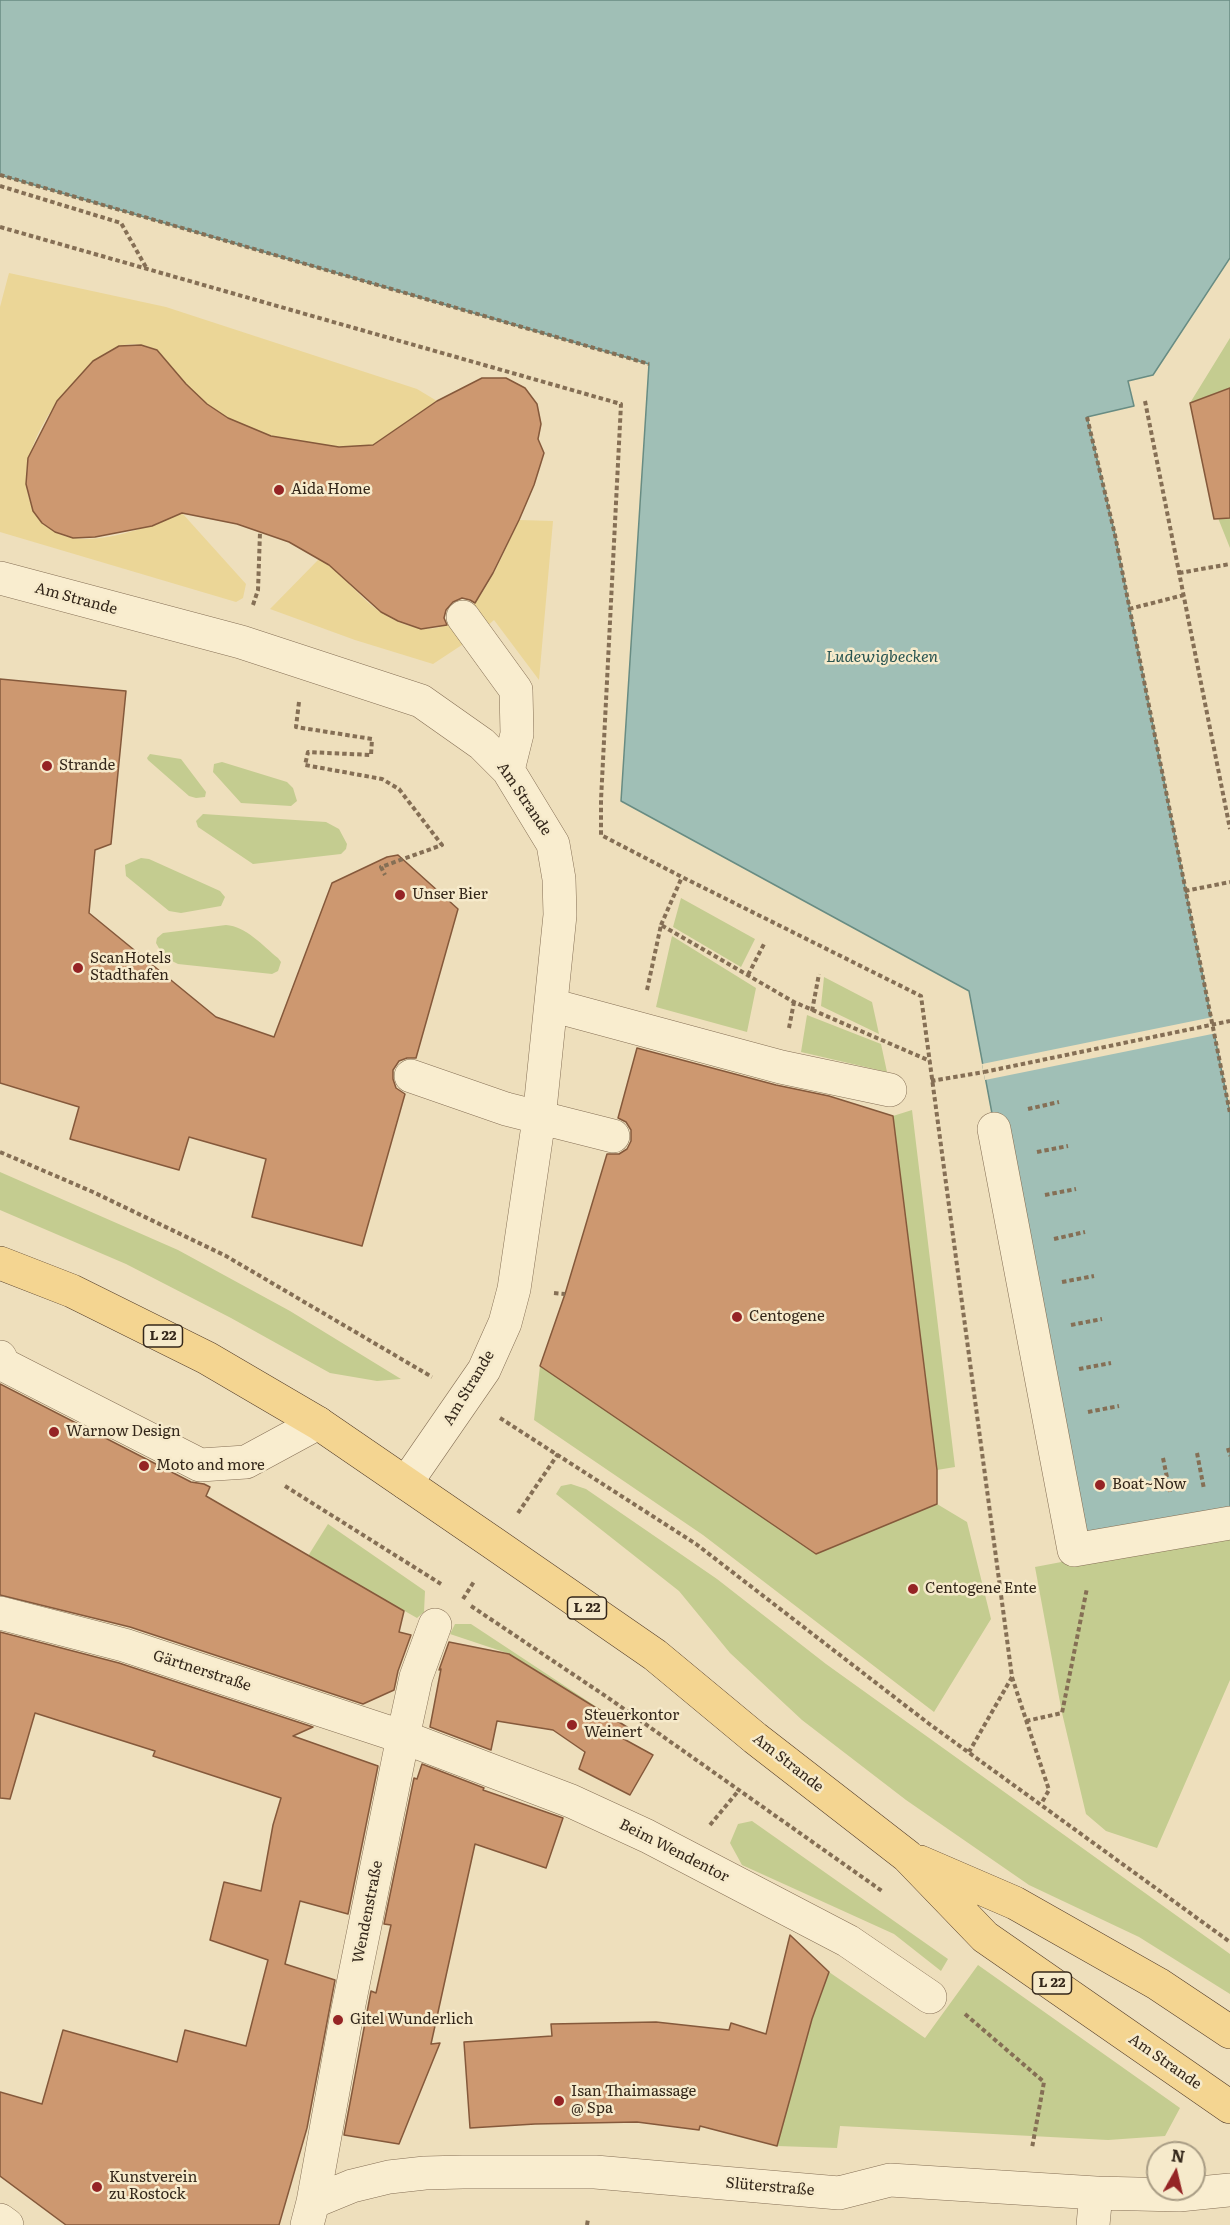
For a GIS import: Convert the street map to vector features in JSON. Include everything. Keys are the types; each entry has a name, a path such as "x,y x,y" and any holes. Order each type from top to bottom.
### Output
{"main road":[{"name":"Am Strande","path":"0,1263 72,1291 207,1358 318,1424 406,1483 655,1655 755,1738 907,1856 985,1937 1230,2107"},
{"name":"Am Strande","path":"907,1856 1015,1903 1158,1984 1230,2032"}],"street":[{"name":"Am Strande","path":"0,578 241,642 421,701 482,744 508,770 553,844 559,879 560,915 539,1119 513,1289 505,1323 484,1370 406,1483"},
{"path":"463,617 516,690 517,734 508,770"},
{"path":"551,1005 782,1067 890,1090"},
{"path":"411,1076 539,1119 613,1136"},
{"path":"1006,1120 1074,1550 1230,1523"},
{"path":"0,1357 4,1365 200,1465 246,1462 318,1424"},
{"name":"Gärtnerstraße","path":"0,1613 124,1645 403,1737"},
{"name":"Wendenstraße","path":"310,2213 346,2019 403,1737 416,1677 435,1624"},
{"name":"Beim Wendentor","path":"403,1737 571,1801 647,1836 848,1941 930,1997"},
{"name":"Slüterstraße","path":"310,2213 352,2186 389,2177 425,2173 595,2172 838,2193 890,2180 1024,2190 1094,2209 1179,2195 1230,2190"},
{"path":"0,2220 7,2225"}],"path":[{"path":"0,175 649,364"},
{"path":"0,186 121,223 147,269"},
{"path":"0,227 621,404 601,834 921,996 1012,1677 1048,1790 1041,1804"},
{"path":"1145,401 1230,830"},
{"path":"1087,417 1115,535 1230,1113"},
{"path":"252,607 258,590 260,532"},
{"path":"1179,573 1230,564"},
{"path":"1129,609 1184,595"},
{"path":"305,729 372,739 371,755 308,752 305,765 382,779 399,789 442,846 381,867 385,874"},
{"path":"638,1029 662,925 682,877"},
{"path":"1185,891 1230,882"},
{"path":"662,925 794,1002 930,1061"},
{"path":"748,975 764,944"},
{"path":"812,1011 819,974"},
{"path":"932,1080 984,1072 1230,1021"},
{"path":"1006,1120 1059,1102"},
{"path":"0,1152 93,1192 226,1256 466,1397 696,1544 928,1723 1230,1942"},
{"path":"1034,1197 1076,1189"},
{"path":"1043,1241 1085,1232"},
{"path":"1052,1284 1094,1276"},
{"path":"1060,1327 1102,1319"},
{"path":"1069,1371 1111,1363"},
{"path":"1077,1414 1119,1406"},
{"path":"1228,1448 1230,1456"},
{"path":"1197,1454 1204,1492"},
{"path":"1163,1458 1171,1499"},
{"path":"1026,1721 1062,1713 1094,1555 1092,1547"},
{"path":"969,1752 1012,1677"},
{"path":"930,1997 961,2011 1044,2082 1024,2190"},
{"path":"587,2225 588,2219"}],"green space":[{"path":"1230,338 1230,388 1190,403"},
{"path":"1230,515 1230,548 1218,518"},
{"path":"150,754 181,759 206,792 205,797 189,796 148,760"},
{"path":"222,762 287,782 293,788 297,801 291,806 241,803 213,772 214,764"},
{"path":"203,814 326,822 339,829 347,844 346,849 341,854 253,864 198,827 196,821"},
{"path":"141,858 149,859 220,891 225,897 221,906 181,913 169,911 126,876 125,865"},
{"path":"681,898 755,939 741,967 673,927"},
{"path":"226,925 247,933 278,958 281,962 278,971 272,974 178,964 164,957 156,943 157,938 163,933"},
{"path":"672,936 756,988 747,1032 656,1007"},
{"path":"824,977 872,1002 879,1034 821,1006"},
{"path":"807,1015 881,1044 887,1072 801,1052"},
{"path":"912,1110 955,1467 937,1470 893,1116"},
{"path":"0,1172 178,1250 290,1311 401,1379 377,1381 330,1373 231,1318 126,1264 0,1210"},
{"path":"540,1366 816,1553 937,1504 967,1522 991,1619 934,1712 703,1535 534,1420"},
{"path":"571,1484 586,1489 717,1579 826,1664 1230,1954 1230,1994 1139,1937 1029,1885 906,1800 802,1720 730,1653 679,1591 556,1494 561,1486"},
{"path":"328,1524 425,1591 424,1612 417,1618 308,1556"},
{"path":"1230,1530 1230,1680 1157,1848 1106,1831 1086,1814 1062,1713 1035,1567"},
{"path":"455,1624 471,1624 627,1727 510,1654 450,1634"},
{"path":"752,1821 948,1959 941,1971 894,1934 742,1865 730,1843 738,1824"},
{"path":"978,1965 1180,2108 1165,2136 1108,2140 840,2126 837,2148 777,2146 812,2019 829,1972 925,2038"}],"sand":[{"path":"9,273 166,307 417,389 437,401 372,446 318,445 297,442 257,431 221,414 192,390 157,350 137,344 121,345 97,359 63,395 45,420 32,449 26,471 26,484 33,508 49,528 73,538 86,539 129,532 182,513 246,584 243,598 236,602 0,532 0,307"},
{"path":"519,520 553,521 539,680 494,620 477,635 433,664 355,640 270,609 319,559 336,571 382,613 410,626 434,628 454,622 470,608 485,589"}],"water":[{"name":"Ludewigbecken","path":"0,0 1230,0 1230,258 1153,375 1128,381 1134,406 1087,417 1115,535 1230,1113 1230,1523 1074,1550 969,991 621,801 649,364 0,175"}],"pier":[{"path":"1213,1017 1217,1033 985,1080 982,1064"}],"building":[{"name":"Aida Home","path":"141,345 157,350 186,384 207,404 228,418 271,436 339,447 373,445 437,401 482,378 506,378 525,388 537,404 541,424 538,439 544,453 534,485 519,520 493,573 475,603 462,598 453,602 446,610 444,618 447,625 421,629 381,612 329,565 289,542 237,524 182,513 152,526 95,537 73,538 55,532 42,523 33,511 26,484 28,458 57,401 93,361 119,346"},
{"path":"1230,388 1230,518 1214,519 1190,403"},
{"name":"ScanHotels Stadthafen","path":"0,679 126,691 111,844 95,850 89,913 216,1017 274,1037 332,883 387,857 398,855 458,909 416,1058 399,1061 393,1070 396,1088 405,1094 362,1246 252,1217 266,1159 189,1137 179,1170 70,1139 79,1107 0,1083"},
{"name":"Centogene","path":"637,1048 776,1085 829,1096 893,1116 937,1470 937,1504 816,1554 540,1366 565,1294 607,1154 619,1154 627,1149 631,1141 631,1130 626,1122 618,1118"},
{"path":"0,1384 191,1482 210,1487 206,1496 404,1611 399,1632 411,1635 394,1690 363,1704 130,1627 0,1595"},
{"path":"0,1632 119,1663 313,1727 293,1736 378,1766 348,1914 300,1901 285,1964 335,1980 307,2128 279,2225 66,2225 0,2176 0,2092 42,2104 63,2030 177,2062 185,2030 246,2046 268,1960 210,1940 224,1882 261,1891 273,1825 281,1798 153,1756 155,1751 35,1713 10,1799 0,1798"},
{"path":"449,1642 509,1654 627,1727 622,1738 653,1755 630,1795 579,1769 585,1752 553,1730 497,1721 491,1750 430,1727 441,1669 439,1670"},
{"path":"422,1764 484,1788 483,1790 563,1818 546,1868 475,1844 431,2044 440,2043 399,2144 344,2135 371,1991 376,1993 391,1925 384,1924 414,1778 417,1779"},
{"path":"790,1935 829,1972 812,2019 777,2146 700,2126 699,2130 637,2122 470,2128 464,2042 552,2036 551,2024 656,2022 729,2030 731,2023 766,2034"}],"place":[{"name":"Aida Home","path":"279,490"},
{"name":"Strande","path":"47,766"},
{"name":"Unser Bier","path":"400,895"},
{"name":"ScanHotels Stadthafen","path":"78,968"},
{"name":"Centogene","path":"737,1317"},
{"name":"Warnow Design","path":"54,1432"},
{"name":"Moto and more","path":"144,1466"},
{"name":"Boat~Now","path":"1100,1485"},
{"name":"Centogene Ente","path":"913,1589"},
{"name":"Steuerkontor Weinert","path":"572,1725"},
{"name":"Gitel Wunderlich","path":"338,2020"},
{"name":"Isan Thaimassage @ Spa","path":"559,2101"},
{"name":"Kunstverein zu Rostock","path":"97,2187"}]}
